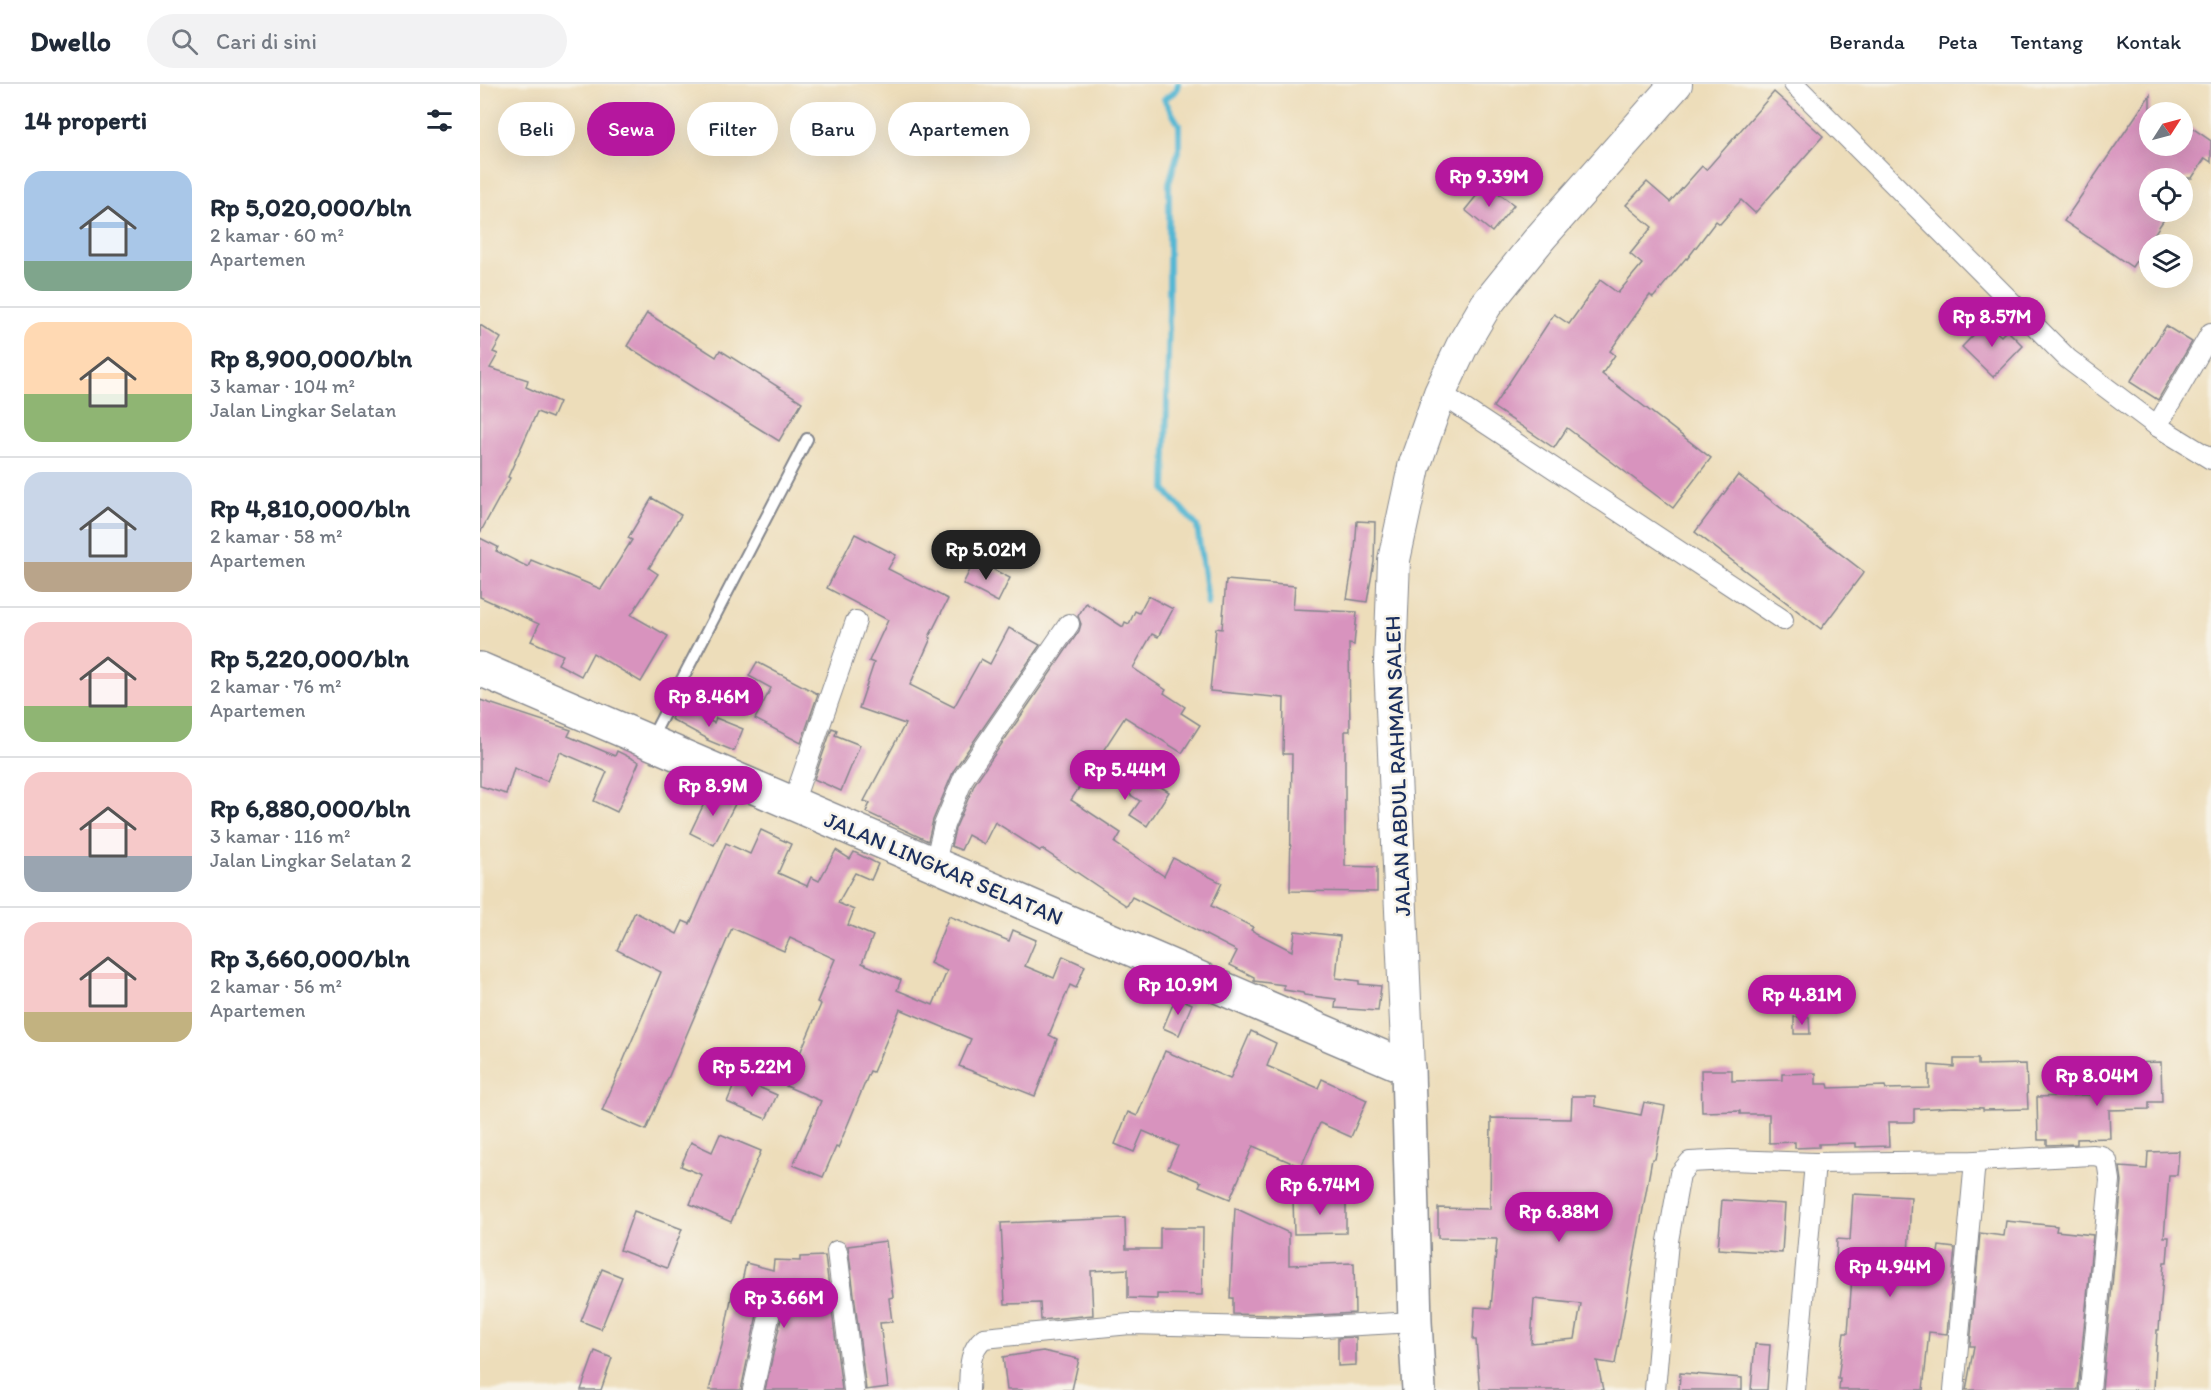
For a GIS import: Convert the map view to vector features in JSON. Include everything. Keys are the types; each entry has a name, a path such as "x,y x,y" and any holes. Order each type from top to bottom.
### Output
{"highway":[{"name":"JALAN LINGKAR SELATAN","path":"480,669 1408,1068"},
{"path":"1408,1068 1419,1390"}],"main road":[{"name":"JALAN ABDUL RAHMAN SALEH","path":"1408,1068 1390,663 1395,560 1414,467 1440,393 1462,346 1486,305 1541,237 1676,84"}],"street":[{"path":"1794,84 2068,359 2157,426 2211,459"},
{"path":"2157,426 2211,333"},
{"path":"1440,393 1783,620"},
{"path":"793,803 856,621"},
{"path":"934,863 944,825 964,777 1069,624"},
{"path":"1655,1390 1668,1241 1680,1174 1690,1162 1730,1160 1815,1163 1975,1161 2092,1155 2102,1156 2107,1161 2110,1180 2090,1390"},
{"path":"1954,1390 1975,1161"},
{"path":"1795,1390 1815,1163"},
{"path":"837,1251 854,1390"},
{"path":"753,1390 774,1294"},
{"path":"969,1390 970,1360 974,1348 984,1338 1130,1324 1304,1328 1415,1322"}],"lane":[{"path":"650,742 807,439"}],"building":[{"path":"1774,92 1823,136 1755,213 1741,200 1720,224 1716,221 1653,298 1650,295 1610,351 1615,355 1602,374 1711,458 1673,508 1567,428 1554,448 1493,407 1554,314 1569,324 1600,280 1618,293 1642,264 1630,254 1652,227 1626,205 1647,182 1670,202 1702,166 1706,170"},
{"path":"2139,111 2139,156 2193,156 2193,129 2211,141 2211,162 2205,158 2193,176 2193,168 2139,168 2139,222 2162,222 2154,234 2139,234 2139,257 2132,267 2064,221"},
{"path":"1486,184 1514,205 1492,232 1465,210"},
{"path":"647,313 716,357 720,350 802,402 779,441 627,346"},
{"path":"1986,322 2001,336 2007,330 2023,346 1993,377 1962,347"},
{"path":"480,325 501,338 493,352 498,354 490,368 528,380 526,387 559,402 552,418 537,412 508,477 510,478 480,533"},
{"path":"2166,326 2192,342 2158,400 2130,382"},
{"path":"1738,475 1864,572 1821,629 1695,532"},
{"path":"652,498 681,515 649,568 658,574 631,615 668,636 641,682 593,653 581,676 558,664 563,655 531,641 539,624 480,597 480,538 498,547 496,551 528,567 531,560 601,589 632,540 628,538"},
{"path":"1357,521 1375,522 1374,562 1367,602 1347,599 1355,551"},
{"path":"855,534 896,555 888,569 948,599 929,637 931,638 910,685 954,707 981,659 990,664 1009,628 1040,645 954,770 933,820 928,841 866,812 870,803 864,801 905,724 859,708 874,663 869,661 888,620 827,588"},
{"path":"975,560 1010,578 998,602 963,584"},
{"path":"1226,580 1295,586 1293,609 1357,612 1354,645 1349,644 1350,731 1345,731 1345,866 1377,867 1377,892 1290,891 1292,754 1283,754 1284,698 1210,691 1216,628 1222,629"},
{"path":"1148,596 1173,609 1158,637 1152,634 1133,668 1166,690 1164,693 1185,707 1181,713 1200,725 1182,753 1125,717 1071,800 1121,833 1115,843 1164,876 1173,858 1222,883 1211,906 1253,927 1251,930 1292,951 1295,931 1340,936 1336,978 1359,981 1359,984 1381,986 1378,1011 1335,1008 1336,999 1304,995 1284,990 1284,985 1254,981 1254,977 1230,965 1237,951 1132,897 1127,906 1042,849 1040,851 995,822 984,844 968,835 961,850 951,846 955,829 975,783 1079,631 1081,624 1078,616 1086,603 1123,627 1125,622 1129,624 1135,611 1139,613"},
{"path":"757,662 818,694 801,743 755,719 771,688 749,676"},
{"path":"480,700 571,730 568,736 615,756 617,751 639,762 617,812 594,801 607,772 560,752 547,781 514,768 506,794 480,786"},
{"path":"678,705 714,723 716,718 743,729 734,751 707,740 671,719"},
{"path":"832,728 837,730 835,735 860,745 841,791 814,779"},
{"path":"1142,775 1169,792 1147,826 1130,815 1140,801 1129,794"},
{"path":"711,789 736,802 714,845 690,833"},
{"path":"761,830 791,844 778,873 807,886 811,877 819,881 836,850 850,859 854,852 878,864 871,880 855,873 838,903 854,910 848,925 873,936 862,963 901,980 897,990 933,1005 947,971 930,963 949,916 1009,941 1013,930 1036,940 1025,966 1054,978 1063,956 1085,966 1076,988 1070,985 1049,1035 1057,1039 1035,1096 959,1066 971,1039 900,1009 823,1177 793,1165 821,1101 786,1086 821,1004 817,1002 835,959 790,938 784,951 732,928 646,1130 602,1111 661,972 617,950 635,912 677,934 683,921 690,924 726,843 750,854"},
{"path":"1176,997 1192,1004 1179,1035 1163,1028"},
{"path":"1794,1017 1809,1017 1810,1034 1794,1034"},
{"path":"1251,1031 1276,1043 1267,1066 1318,1088 1322,1079 1367,1100 1351,1137 1320,1123 1301,1167 1253,1146 1230,1199 1199,1186 1201,1182 1168,1168 1178,1146 1143,1131 1134,1152 1115,1144 1128,1112 1137,1116 1165,1051 1230,1079"},
{"path":"1954,1059 1978,1059 1978,1065 2026,1064 2028,1109 1983,1110 1983,1108 1955,1107 1914,1109 1914,1122 1888,1122 1889,1146 1856,1147 1856,1143 1819,1144 1819,1147 1795,1148 1795,1142 1769,1143 1769,1114 1740,1114 1740,1111 1702,1112 1701,1070 1732,1070 1732,1081 1782,1080 1782,1074 1816,1073 1816,1084 1828,1084 1829,1088 1885,1086 1886,1089 1929,1088 1929,1065 1954,1067"},
{"path":"2161,1062 2162,1102 2149,1102 2149,1109 2109,1110 2110,1138 2077,1139 2077,1144 2047,1145 2047,1140 2038,1140 2037,1097 2090,1095 2090,1091 2126,1090 2125,1063"},
{"path":"737,1078 777,1095 766,1119 727,1102"},
{"path":"1572,1096 1595,1096 1595,1106 1641,1115 1644,1102 1665,1106 1655,1159 1652,1159 1615,1364 1597,1361 1603,1390 1480,1390 1476,1340 1473,1340 1475,1307 1491,1308 1497,1239 1438,1238 1438,1208 1490,1209 1491,1118 1571,1119","holes":["1534,1299 1581,1304 1575,1339 1531,1343"]},
{"path":"720,1134 761,1151 731,1222 690,1204 702,1175 681,1166 691,1142 712,1152"},
{"path":"2179,1151 2177,1175 2169,1175 2164,1237 2169,1237 2167,1262 2164,1262 2159,1330 2157,1330 2154,1390 2102,1390 2122,1181 2120,1167 2147,1169 2148,1152"},
{"path":"1853,1194 1911,1197 1908,1257 1937,1259 1939,1246 1955,1248 1947,1334 1929,1332 1923,1390 1839,1390 1840,1379 1838,1379 1844,1333 1848,1333 1853,1262 1836,1261 1837,1239 1850,1240"},
{"path":"1293,1198 1346,1198 1346,1233 1294,1234"},
{"path":"1722,1200 1785,1204 1782,1253 1718,1249"},
{"path":"1235,1208 1289,1233 1289,1265 1354,1263 1355,1313 1304,1316 1233,1314 1233,1298 1230,1298"},
{"path":"634,1211 682,1229 667,1268 620,1250"},
{"path":"1125,1218 1126,1249 1160,1249 1160,1228 1203,1228 1202,1295 1157,1294 1157,1299 1128,1298 1128,1269 1091,1271 1093,1315 1041,1320 1040,1303 1005,1304 1001,1223"},
{"path":"2006,1221 2057,1226 2056,1231 2093,1235 2078,1390 1966,1390 1974,1346 1970,1346 1980,1233 2004,1236"},
{"path":"886,1241 893,1297 889,1298 892,1322 880,1323 888,1387 866,1390 848,1246"},
{"path":"825,1256 842,1390 765,1390 786,1297 782,1286 776,1282 766,1286 762,1291 741,1390 709,1390 722,1345 733,1289 740,1290 746,1263 773,1270 774,1260 800,1261 800,1257"},
{"path":"602,1269 622,1277 601,1329 581,1321"},
{"path":"1356,1337 1356,1365 1338,1366 1338,1338"},
{"path":"1755,1344 1770,1345 1767,1390 1751,1390"},
{"path":"595,1351 612,1358 601,1390 581,1390"},
{"path":"1043,1351 1079,1359 1072,1390 1007,1390 1003,1357"},
{"path":"1680,1373 1742,1378 1742,1390 1679,1390"}],"waterway":[{"path":"1178,84 1176,91 1164,99 1179,125 1179,148 1169,183 1165,490 1197,526 1208,604"}]}
